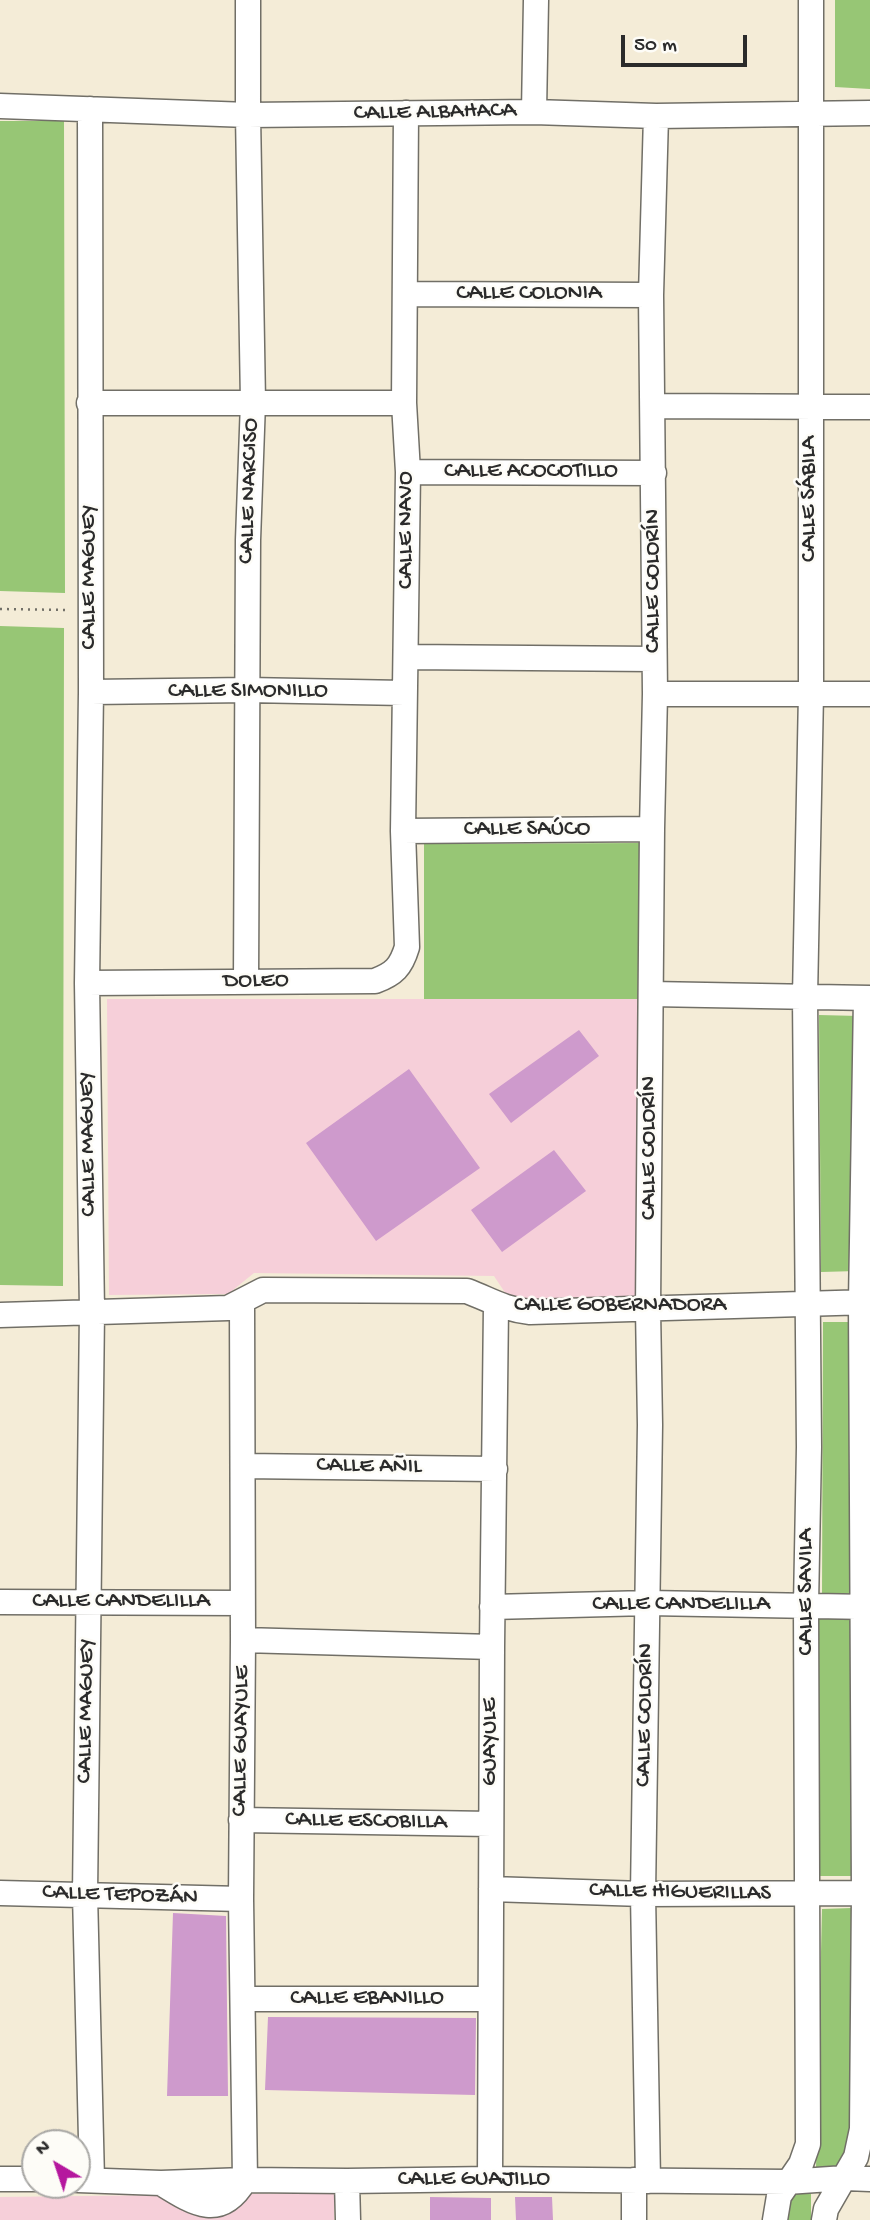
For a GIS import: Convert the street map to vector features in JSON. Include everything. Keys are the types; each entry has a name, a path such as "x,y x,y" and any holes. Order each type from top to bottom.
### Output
{"street":[{"name":"CALLE NARCISO","path":"246,982 248,540 253,402 248,0"},
{"path":"534,111 536,0"},
{"name":"CALLE SÁBILA","path":"805,997 811,693 811,0"},
{"name":"CALLE ALBAHACA","path":"0,106 248,115 534,111 656,116 870,113"},
{"name":"CALLE MAGUEY","path":"85,2129 92,1311 87,983 91,692 90,109"},
{"name":"CALLE NAVO","path":"406,113 404,403 408,472 403,831 407,947"},
{"name":"CALLE COLORÍN","path":"634,2220 641,2180 648,1603 648,1309 655,694 651,295 656,116"},
{"name":"CALLE COLONIA","path":"406,294 651,295"},
{"path":"89,403 404,403"},
{"path":"654,406 870,407"},
{"name":"CALLE ACOCOTILLO","path":"408,472 654,473"},
{"path":"406,657 654,659"},
{"name":"CALLE SIMONILLO","path":"91,692 248,690 404,693"},
{"path":"655,694 870,694"},
{"name":"CALLE SAÚCO","path":"403,831 652,829"},
{"name":"DOLEO","path":"87,983 374,981 390,975 402,963 407,947"},
{"path":"651,994 868,998 867,1893 862,2129 856,2157 826,2209 824,2220"},
{"name":"CALLE SAVILA","path":"775,2220 779,2196 801,2164 808,2144 808,1303 805,997"},
{"name":"CALLE GOBERNADORA","path":"0,1315 228,1308 263,1290 467,1291 496,1306 530,1312 866,1302"},
{"name":"CALLE GUAYULE","path":"242,1302 241,1899 245,2180"},
{"name":"GUAYULE","path":"490,2179 489,1999 496,1306"},
{"name":"CALLE AÑIL","path":"243,1466 495,1469"},
{"name":"CALLE CANDELILLA","path":"0,1602 242,1603"},
{"name":"CALLE CANDELILLA","path":"492,1607 648,1603 867,1607"},
{"path":"243,1640 492,1647"},
{"name":"CALLE ESCOBILLA","path":"241,1820 491,1824"},
{"name":"CALLE HIGUERILLAS","path":"491,1889 643,1894 867,1893"},
{"name":"CALLE TEPOZÁN","path":"0,1893 241,1899"},
{"name":"CALLE EBANILLO","path":"244,1999 489,1999"},
{"path":"0,2179 21,2179"},
{"name":"CALLE GUAJILLO","path":"91,2180 160,2183 490,2179 787,2182 870,2179"},
{"path":"347,2181 348,2220"}],"path":[{"path":"0,609 90,610"}],"shaded area":[{"path":"107,999 640,999 641,1296 510,1300 494,1276 254,1273 228,1294 109,1295"},
{"path":"334,2193 334,2220 0,2220 0,2197 91,2199 91,2196"}],"green space":[{"path":"835,0 870,0 870,89 835,87"},
{"path":"0,121 64,121 65,593 0,591"},
{"path":"0,626 64,628 63,1286 0,1285"},
{"path":"641,843 640,999 424,999 424,844"},
{"path":"819,1015 859,1016 857,1271 821,1272"},
{"path":"823,1322 855,1322 857,1593 822,1595"},
{"path":"819,1614 854,1614 854,1876 819,1876"},
{"path":"852,1908 852,2166 816,2168 822,1909"},
{"path":"787,2194 811,2194 811,2220 787,2220"}],"building":[{"path":"579,1030 599,1056 511,1123 489,1094"},
{"path":"409,1069 480,1168 376,1241 306,1143"},
{"path":"554,1150 586,1191 502,1252 471,1210"},
{"path":"173,1913 226,1916 228,2096 167,2096"},
{"path":"268,2017 476,2018 475,2095 265,2090"},
{"path":"430,2197 491,2198 491,2220 430,2220"},
{"path":"515,2197 552,2197 553,2220 516,2220"}]}
